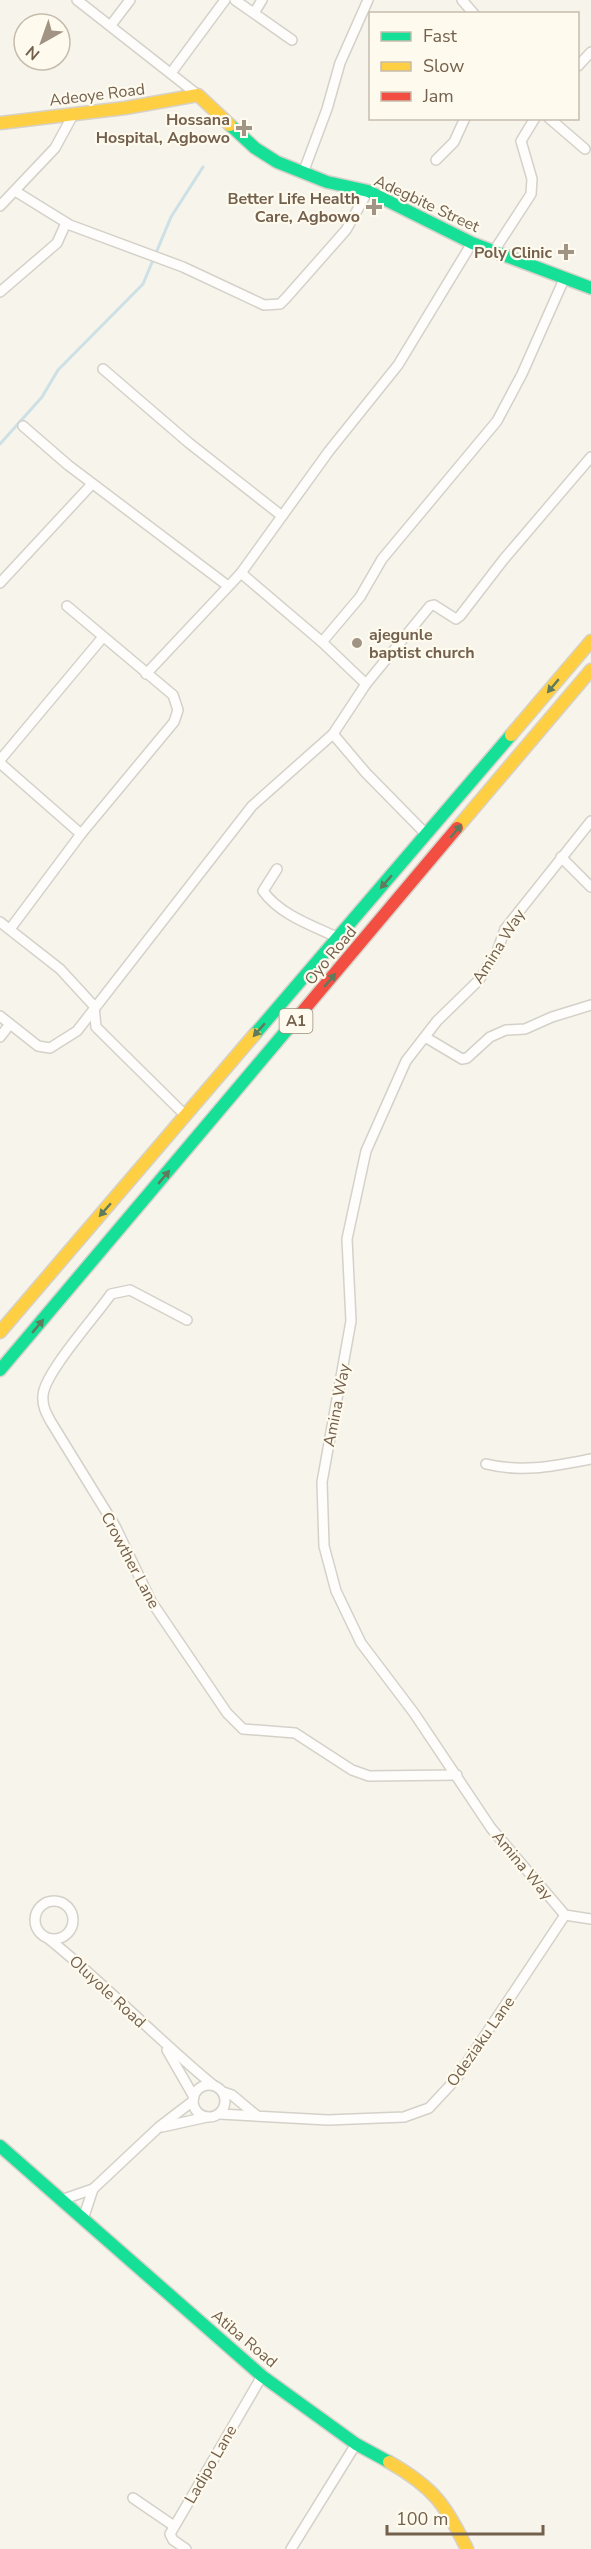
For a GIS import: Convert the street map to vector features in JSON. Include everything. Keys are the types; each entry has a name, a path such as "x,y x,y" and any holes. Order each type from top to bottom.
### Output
{"main road":[{"name":"Adegbite Street","path":"198,95 255,148 277,162 327,182 368,191 472,243 591,288"},
{"name":"Adeoye Road","path":"0,123 125,108 198,95"},
{"name":"Oyo Road","path":"0,1332 591,641"},
{"name":"Oyo Road","path":"0,1370 591,670"},
{"path":"521,723 536,736"},
{"name":"Atiba Road","path":"0,2146 262,2376 356,2444 404,2470 432,2492 449,2511 467,2549"}],"street":[{"path":"77,0 111,24 198,95"},
{"path":"111,24 130,0"},
{"path":"171,73 225,0"},
{"path":"235,0 292,40"},
{"path":"254,13 262,0"},
{"path":"303,173 327,109 340,63 368,0"},
{"path":"462,0 472,12"},
{"path":"579,65 591,52"},
{"path":"0,206 55,148 74,113"},
{"path":"436,160 458,136 464,120"},
{"path":"494,251 531,194 532,179 521,141 534,120"},
{"path":"551,120 585,149"},
{"path":"15,191 66,223 183,267 264,305 273,305 286,298 346,230 368,191"},
{"path":"0,292 57,243 66,223"},
{"path":"147,674 241,573 398,365 472,243"},
{"path":"322,642 360,597 382,559 497,421 522,374 565,277"},
{"path":"103,369 189,443 282,516"},
{"path":"23,426 92,484 228,586"},
{"path":"0,1016 38,1046 50,1048 76,1031 252,806 333,734 366,684 430,606 434,605 456,619 460,616 504,559 591,456"},
{"path":"0,583 92,484"},
{"path":"241,573 322,642 366,684"},
{"path":"10,929 81,834 174,722 178,710 172,695 67,606"},
{"path":"81,834 0,762 102,637"},
{"path":"333,734 366,773 427,835"},
{"name":"Amina Way","path":"591,821 505,929 497,952 479,980 437,1021 406,1061 366,1151 347,1239 351,1321 322,1482 324,1546 336,1592 361,1643 457,1774 491,1828 565,1915 591,1919"},
{"path":"561,857 591,887"},
{"path":"277,869 263,891 268,898 302,921 339,938"},
{"path":"0,922 60,969 94,1006 96,1027 186,1116"},
{"path":"425,1037 462,1059 467,1058 490,1038 506,1030 525,1029 552,1017 591,1005"},
{"path":"0,1037 10,1024"},
{"name":"Crowther Lane","path":"187,1320 130,1290 111,1294 54,1371 43,1394 43,1407 115,1526 151,1601 227,1713 243,1729 295,1733 352,1770 369,1776 457,1774"},
{"path":"486,1464 510,1470 533,1470 591,1459"},
{"path":"60,1900 72,1910 74,1925 64,1937 49,1939 37,1930 35,1915 44,1902 60,1900"},
{"name":"Odeziaku Lane","path":"220,2114 328,2120 404,2117 429,2108 456,2079 565,1915"},
{"name":"Oluyole Road","path":"49,1939 96,1977 164,2045 213,2085"},
{"name":"Oluyole Road","path":"164,2045 194,2099"},
{"path":"61,2200 93,2189 159,2127 194,2099 198,2090 213,2085 232,2095 256,2115"},
{"path":"159,2127 220,2114 226,2103 223,2092"},
{"path":"194,2099 200,2114 207,2117"},
{"path":"83,2219 93,2189"},
{"name":"Ladipo Lane","path":"174,2526 262,2376"},
{"path":"291,2549 356,2444"},
{"path":"133,2498 174,2526 170,2534 173,2540 186,2549"}],"waterway":[{"path":"0,444 42,397 58,370 143,284 171,217 203,167"}],"traffic: fast":[{"path":"230,125 255,148 277,162 327,182 368,191 472,243 591,288"},
{"path":"255,1034 511,735"},
{"path":"0,1370 297,1018"},
{"path":"0,2146 262,2376 356,2444 389,2462"}],"traffic: slow":[{"path":"0,123 125,108 198,95 230,125"},
{"path":"511,735 591,641"},
{"path":"457,828 591,670"},
{"path":"0,1332 255,1034"},
{"path":"389,2462 417,2480 437,2498 467,2549"}],"traffic: jam":[{"path":"297,1018 457,828"}],"place":[{"name":"Hossana Hospital, Agbowo","path":"244,128"},
{"name":"Better Life Health Care, Agbowo","path":"374,207"},
{"name":"Poly Clinic","path":"566,252"},
{"name":"ajegunle baptist church","path":"357,643"}]}
